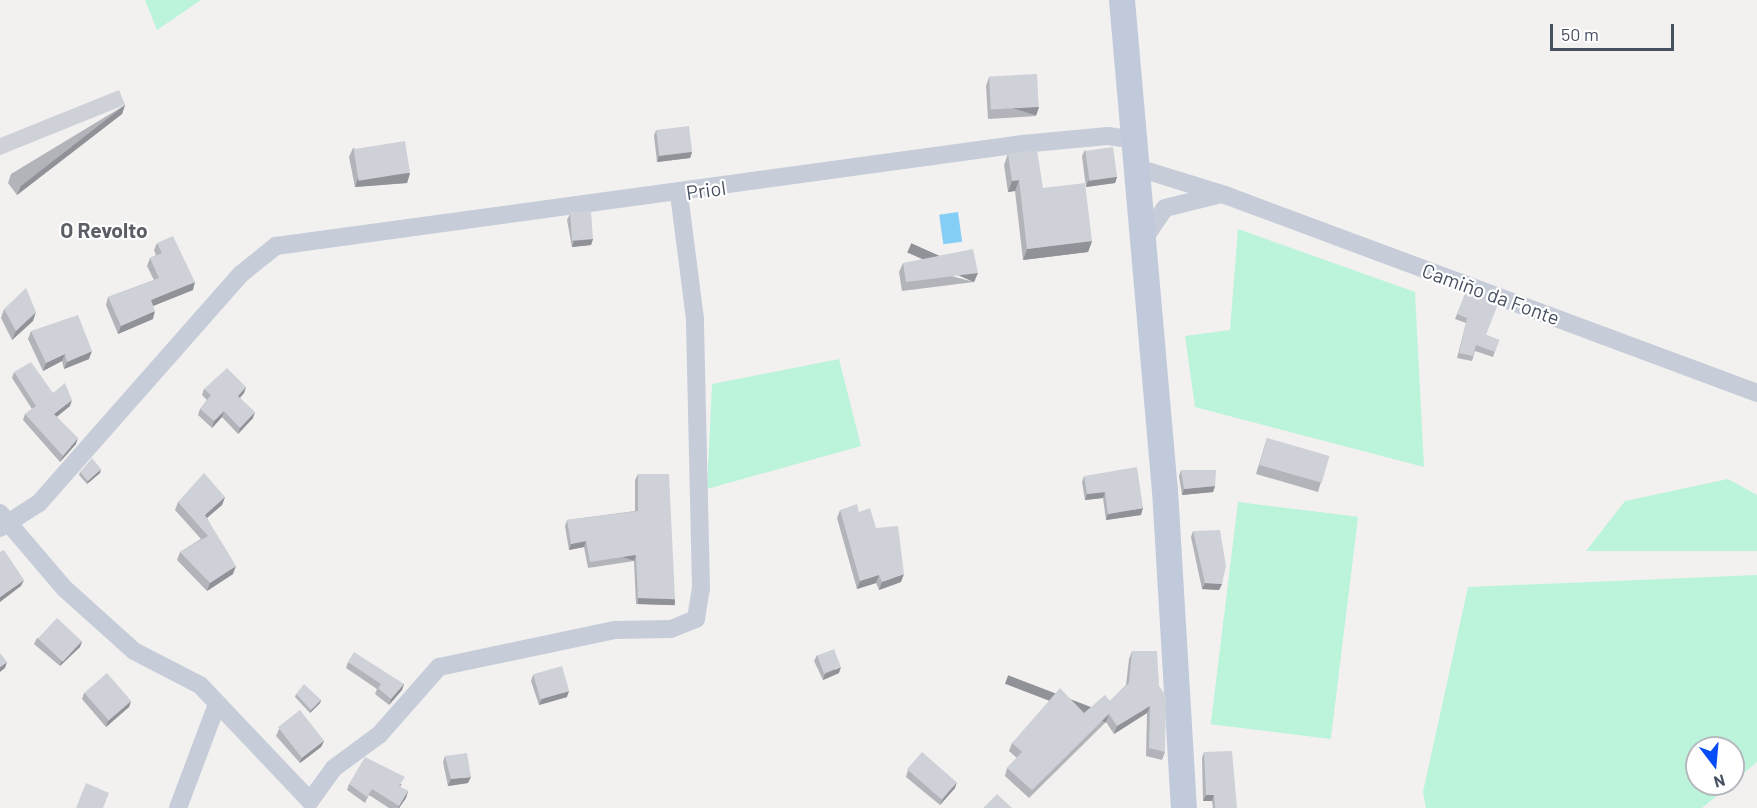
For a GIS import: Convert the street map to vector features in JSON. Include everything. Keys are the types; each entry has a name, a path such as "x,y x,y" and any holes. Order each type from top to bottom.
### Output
{"main road":[{"path":"1122,0 1144,239 1184,808"}],"street":[{"name":"Priol","path":"2,522 39,503 241,274 276,246 679,194 1022,144 1108,136 1135,140"},
{"name":"Camiño da Fonte","path":"1139,178 1225,195 1757,393"},
{"path":"1139,178 1159,198 1225,195"},
{"path":"2,522 64,588 134,651 200,685 310,801 334,768 379,735 439,667 615,630 671,628 696,619 701,588 696,319 679,194"},
{"path":"1144,239 1165,208 1187,198"},
{"path":"178,808 217,704"}],"green space":[{"path":"145,0 201,0 157,30"},
{"path":"1238,229 1415,292 1424,467 1195,407 1185,336 1230,330"},
{"path":"839,359 861,446 707,489 712,384"},
{"path":"1728,479 1757,495 1757,551 1586,551 1625,501"},
{"path":"1238,502 1358,517 1331,739 1211,724"},
{"path":"1757,575 1757,762 1745,772 1745,736 1685,736 1685,796 1716,796 1702,808 1426,808 1423,792 1468,587"}],"water":[{"path":"958,212 962,242 943,244 939,215"}],"building":[{"path":"1037,74 1039,107 991,109 989,77"},
{"path":"119,90 125,105 0,155 0,138"},
{"path":"689,126 692,152 659,156 656,130"},
{"path":"405,141 410,173 359,181 354,149"},
{"path":"1113,147 1117,177 1089,181 1085,151"},
{"path":"1037,150 1043,188 1085,183 1092,241 1027,249 1019,180 1012,181 1008,154"},
{"path":"591,211 593,239 572,240 570,212"},
{"path":"173,236 195,282 151,300 155,311 121,326 108,297 159,278 150,258 162,253 157,243"},
{"path":"973,249 978,273 906,282 903,263"},
{"path":"26,288 36,312 16,331 4,309"},
{"path":"1466,292 1498,304 1486,335 1499,340 1495,352 1476,345 1473,356 1459,353 1467,318 1457,314"},
{"path":"78,315 92,351 67,362 65,354 46,363 31,331"},
{"path":"31,362 53,393 65,383 72,400 54,414 78,438 63,456 25,414 36,406 14,372"},
{"path":"227,368 246,387 238,396 255,412 240,428 224,411 214,421 200,409 211,395 204,389"},
{"path":"1267,438 1329,456 1322,483 1259,465"},
{"path":"92,458 101,469 88,481 80,472"},
{"path":"1137,467 1143,508 1108,514 1105,492 1087,494 1084,476"},
{"path":"1181,470 1216,470 1215,486 1184,489"},
{"path":"204,473 225,497 205,515 236,566 210,583 180,552 208,536 178,502"},
{"path":"638,474 669,474 675,599 638,598 636,555 590,562 586,541 571,544 567,520 638,511"},
{"path":"857,504 859,512 870,508 876,528 898,526 904,574 882,582 879,575 860,581 840,510"},
{"path":"1220,530 1226,566 1222,584 1205,583 1193,531"},
{"path":"4,550 24,580 0,597 0,552"},
{"path":"57,618 82,641 63,662 38,638"},
{"path":"834,649 841,667 824,673 817,655"},
{"path":"1132,651 1157,651 1159,686 1166,696 1165,752 1149,748 1150,706 1117,726 1109,714 1032,790 1007,768 1022,752 1012,743 1060,688 1084,713 1105,695 1110,701 1129,683"},
{"path":"354,652 404,684 391,699 378,688 381,684 348,662"},
{"path":"0,653 7,662 0,667"},
{"path":"562,666 569,691 540,699 533,674"},
{"path":"107,673 131,701 109,721 84,693"},
{"path":"304,684 321,700 311,710 296,694"},
{"path":"300,710 324,741 302,758 278,727"},
{"path":"1232,751 1237,808 1215,808 1214,795 1206,795 1204,752"},
{"path":"922,752 957,782 942,800 907,769"},
{"path":"467,753 471,777 451,779 445,756"},
{"path":"365,757 405,777 399,786 408,791 399,806 372,789 367,797 349,784"},
{"path":"86,783 109,793 103,808 76,808"},
{"path":"997,794 1012,808 983,808"}],"district":[{"name":"O Revolto","path":"104,230"}]}
